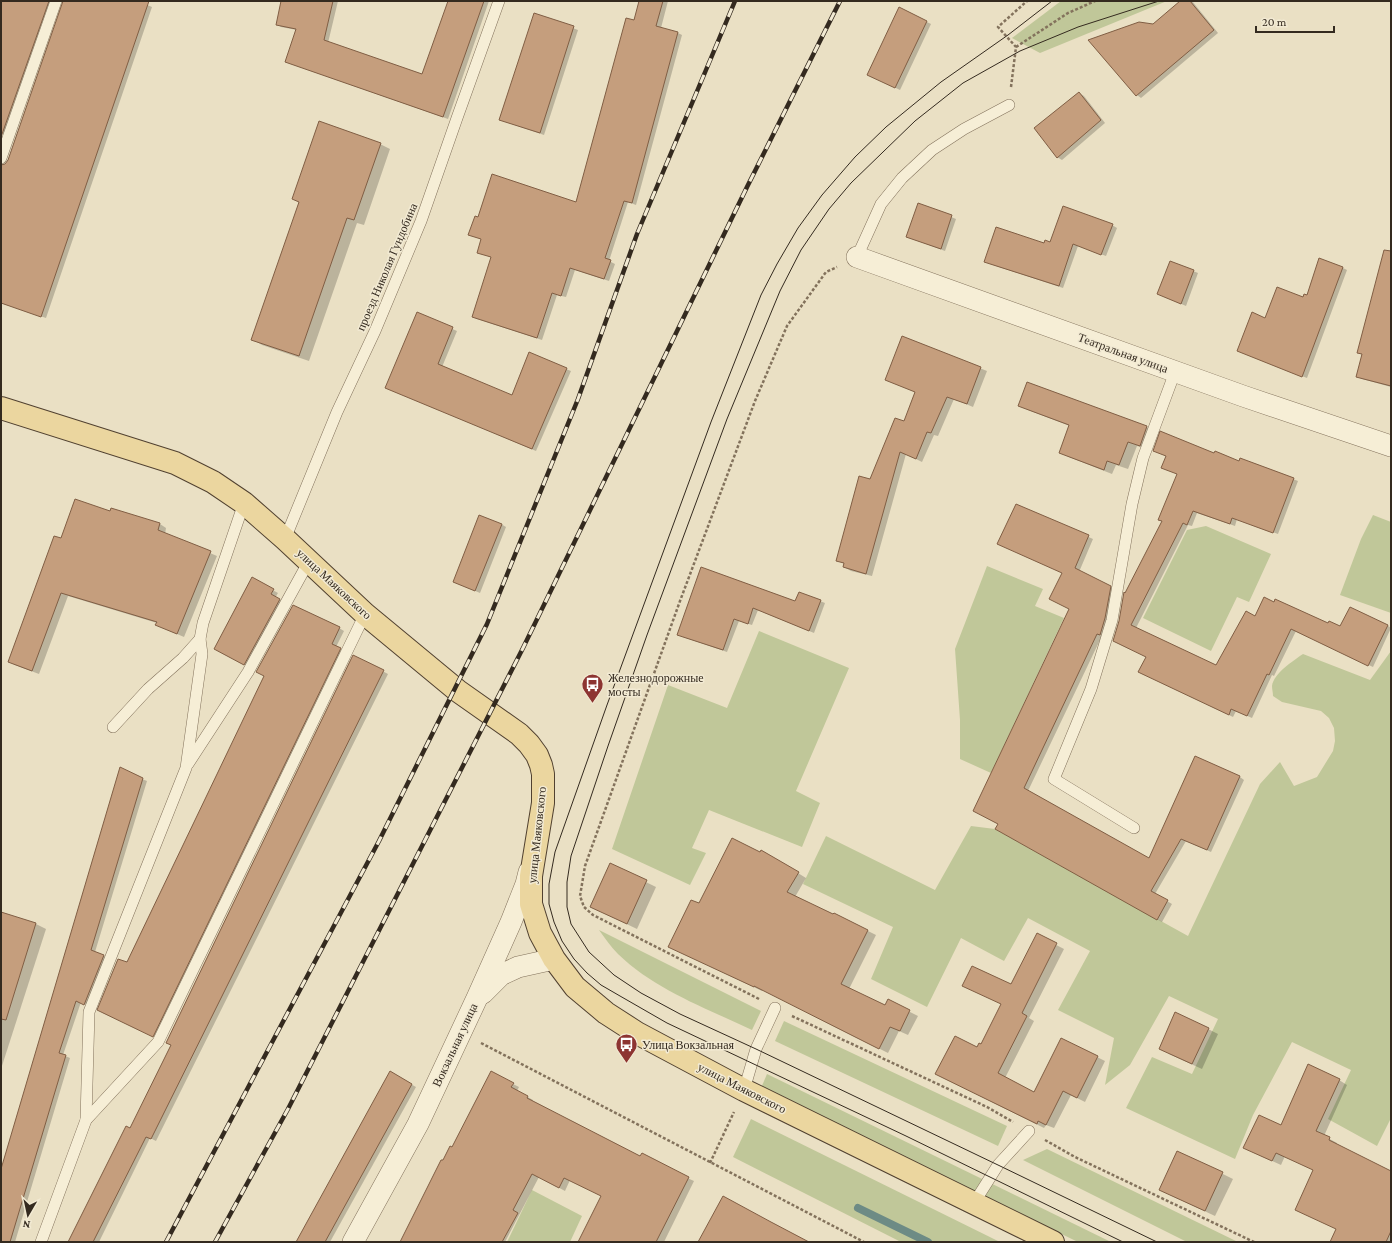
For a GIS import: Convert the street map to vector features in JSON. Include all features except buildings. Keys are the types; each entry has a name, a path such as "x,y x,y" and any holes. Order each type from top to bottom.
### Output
{"main road":[{"name":"улица Маяковского","path":"1,408 175,463 213,482 244,503 285,538 366,614 458,692 519,734 537,755 543,774 543,803 532,876 531,904 540,933 554,959 575,987 606,1013 637,1033 744,1090 1053,1242"}],"street":[{"name":"Театральная улица","path":"857,257 1250,399 1391,446"},
{"name":"Вокзальная улица","path":"353,1242 418,1124 461,1033 511,922 523,891 538,839"},
{"path":"477,998 501,975 518,967 554,959"}],"lane":[{"path":"1,158 56,1"},
{"name":"проезд Николая Гундобина","path":"285,538 337,412 374,331 421,221 499,1"},
{"path":"857,257 881,204 902,178 932,150 964,129 1009,105"},
{"path":"1134,828 1054,779 1091,689 1108,634 1112,620 1132,504 1143,458 1175,372"},
{"path":"186,768 202,654 200,639 203,623 244,503"},
{"path":"41,1242 86,1120 89,1012 186,768 248,672 309,561"},
{"path":"86,1120 158,1042 366,614"},
{"path":"113,727 148,689 183,658 200,639"},
{"path":"744,1090 756,1049 775,1008"},
{"path":"974,1204 998,1165 1029,1131"}],"path":[{"path":"1009,105 1016,47 998,26 1028,1"},
{"path":"1016,47 1068,12 1094,1"},
{"path":"775,1008 592,915 584,907 580,896 585,866 680,602 756,401 787,326 826,272 857,257"},
{"path":"461,1033 864,1242"},
{"path":"710,1163 744,1090"}],"green space":[{"path":"1061,1 1167,1 1040,53 1012,38"},
{"path":"1373,515 1391,522 1391,613 1340,595 1361,539"},
{"path":"1206,526 1271,554 1249,602 1237,597 1211,651 1143,618 1187,530"},
{"path":"987,566 1043,589 1035,606 1064,618 991,773 960,759 960,720 955,649"},
{"path":"759,631 849,668 796,791 820,803 802,847 709,810 692,848 706,853 690,885 612,849 668,685 727,708"},
{"path":"1391,651 1391,1118 1377,1146 1328,1119 1351,1070 1292,1042 1253,1115 1235,1159 1126,1108 1152,1057 1192,1074 1218,1019 1169,996 1130,1065 1105,1085 1114,1038 1058,1010 1090,951 1028,918 1004,961 961,938 927,1007 871,979 893,927 803,884 826,836 935,890 971,826 995,829 1188,936 1260,784 1280,762 1294,786 1317,777 1333,751 1335,741 1334,728 1329,718 1321,711 1282,702 1273,696 1272,686 1276,676 1303,654 1370,680"},
{"path":"599,930 761,1011 752,1030 699,1006 648,978 632,967 618,954"},
{"path":"784,1021 1007,1126 998,1146 775,1041"},
{"path":"767,1074 1111,1242 1078,1242 761,1088"},
{"path":"751,1119 1000,1242 901,1242 733,1157"},
{"path":"1047,1149 1238,1242 1187,1242 1023,1160"},
{"path":"532,1190 582,1216 570,1242 507,1242"}],"waterway":[{"path":"858,1208 928,1242"}],"tram line":[{"path":"1052,1 1008,35 941,82 886,127 855,157 822,195 798,228 777,264 761,295 711,422 607,705 555,852 549,884 549,904 554,922 562,941 574,959 601,985 667,1023 906,1136 1123,1242"},
{"path":"1157,1242 680,1014 641,993 614,975 589,952 571,924 567,907 567,882 571,856 647,635 727,419 780,291 801,250 829,209 851,183 915,121 963,83 1020,51 1078,27 1159,1"}],"railway":[{"path":"166,1242 379,841 487,624 578,399 637,234 735,1"},
{"path":"215,1242 288,1109 523,648 747,187 840,1"}],"place":[{"name":"Железнодорожные мосты","path":"593,704"},
{"name":"Улица Вокзальная","path":"626,1064"}]}
